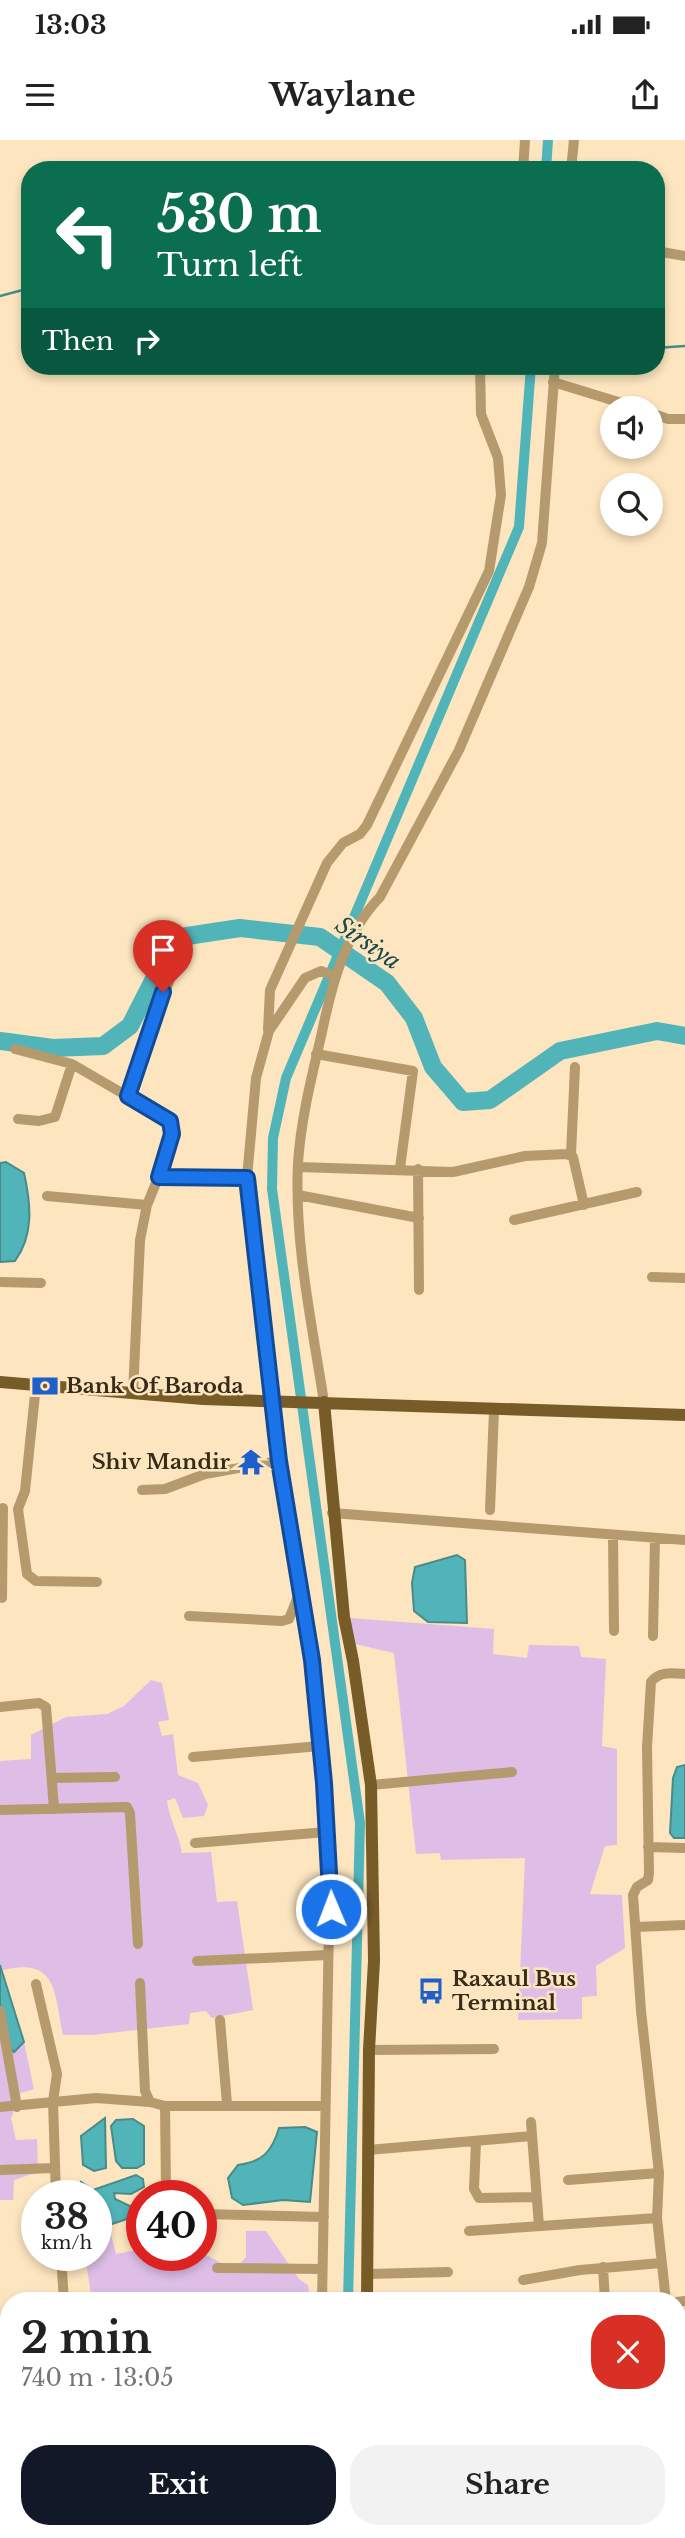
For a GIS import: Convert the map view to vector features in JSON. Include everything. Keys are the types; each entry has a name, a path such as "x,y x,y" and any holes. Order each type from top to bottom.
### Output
{"main road":[{"path":"0,1382 203,1399 274,1399 494,1410 685,1415"},
{"path":"318,1401 344,1617 354,1661 371,1785 374,1961 369,2050 367,2292"}],"street":[{"path":"524,161 525,140"},
{"path":"573,161 574,140"},
{"path":"665,253 685,256"},
{"path":"322,2292 331,1909 327,1832 302,1587 279,1461 247,1178 256,1078 268,1031 270,990 327,863 343,842 360,834 368,825 489,571 501,495 498,458 481,414 480,375"},
{"path":"318,1401 298,1195 298,1167 307,1091 330,974 359,923 380,897 459,750 529,587 542,543 554,375"},
{"path":"553,382 600,396"},
{"path":"663,417 685,419"},
{"path":"128,1096 175,964"},
{"path":"268,1031 305,978 330,974"},
{"path":"15,1049 72,1064 170,1121 172,1134 147,1205 140,1240 133,1394"},
{"path":"316,1054 413,1071 400,1168"},
{"path":"19,1119 39,1121 55,1117 72,1064"},
{"path":"575,1067 570,1154 584,1205"},
{"path":"298,1167 400,1168 453,1172 525,1156 570,1154"},
{"path":"418,1169 419,1290"},
{"path":"159,1177 247,1178"},
{"path":"514,1220 637,1192"},
{"path":"298,1195 419,1218"},
{"path":"47,1196 147,1205"},
{"path":"652,1277 685,1278"},
{"path":"0,1282 41,1283"},
{"path":"36,1385 25,1491 18,1510 27,1574 30,1580 97,1582"},
{"path":"490,1510 494,1410"},
{"path":"142,1490 165,1489 205,1474 279,1461"},
{"path":"2,1598 2,1507 18,1510"},
{"path":"332,1513 685,1540"},
{"path":"614,1536 614,1631"},
{"path":"653,1636 655,1539"},
{"path":"188,1616 282,1622 289,1619 302,1587"},
{"path":"665,2292 657,2218 659,2173 634,1891 648,1880 646,1747 651,1682 659,1675 685,1674"},
{"path":"0,1707 39,1703 46,1707 54,1809"},
{"path":"193,1756 320,1746"},
{"path":"371,1785 512,1772"},
{"path":"52,1778 115,1777"},
{"path":"0,1810 124,1806 129,1809 138,1944"},
{"path":"195,1843 327,1832"},
{"path":"648,1847 685,1848"},
{"path":"636,1927 685,1925"},
{"path":"197,1961 328,1955"},
{"path":"141,1983 145,2091 150,2102"},
{"path":"36,1984 57,2074 53,2101 55,2180"},
{"path":"0,2011 17,2107"},
{"path":"220,2020 227,2104"},
{"path":"369,2050 494,2049"},
{"path":"0,2107 96,2098 150,2102 165,2106 325,2106"},
{"path":"165,2106 166,2180"},
{"path":"531,2122 539,2226"},
{"path":"368,2150 532,2136"},
{"path":"476,2142 474,2189 479,2197 536,2197"},
{"path":"0,2169 54,2168"},
{"path":"568,2180 659,2173"},
{"path":"217,2214 324,2217"},
{"path":"469,2231 657,2218"},
{"path":"523,2280 603,2267 661,2263"},
{"path":"603,2267 605,2292"},
{"path":"217,2268 323,2269"},
{"path":"62,2271 63,2292"},
{"path":"368,2274 448,2272"}],"shaded area":[{"path":"350,1618 494,1629 493,1654 527,1658 529,1645 579,1646 581,1657 606,1659 602,1746 617,1749 617,1845 605,1846 590,1894 622,1895 625,1948 596,1966 597,1996 582,1997 582,2019 518,2020 525,1858 441,1860 440,1853 416,1854 394,1653 351,1643"},
{"path":"151,1680 162,1683 169,1720 158,1722 162,1736 173,1734 178,1775 198,1783 208,1805 204,1816 183,1818 175,1798 167,1801 182,1853 211,1852 217,1902 237,1901 253,2010 212,2018 206,2011 190,2013 189,2024 92,2035 63,2035 55,1993 44,1974 21,1967 3,1970 0,1965 0,1761 31,1759 31,1735 66,1717 107,1714 124,1706"},
{"path":"0,2039 14,2052 24,2042 34,2089 21,2093 11,2118 16,2140 37,2139 38,2172 14,2180 13,2200 0,2200"},
{"path":"246,2231 266,2231 299,2279 308,2285 309,2292 125,2292 91,2292 87,2271 112,2271 112,2238 116,2254 126,2252 126,2271 217,2271 217,2261 238,2266 246,2257"}],"water":[{"path":"6,1162 24,1173 29,1219 25,1241 15,1261 0,1262 0,1163"},
{"path":"457,1555 465,1560 467,1623 428,1622 414,1611 412,1583 415,1567"},
{"path":"685,1765 685,1838 674,1838 670,1833 673,1778 677,1767"},
{"path":"0,1965 24,2042 14,2052 0,2039"},
{"path":"105,2118 106,2168 94,2171 83,2165 81,2136"},
{"path":"133,2119 144,2126 144,2164 137,2168 122,2168 116,2161 111,2126 116,2120"},
{"path":"305,2127 317,2132 310,2202 283,2200 243,2205 232,2198 228,2178 238,2165 254,2161 265,2154 279,2128"},
{"path":"136,2175 143,2180 126,2180 126,2194 114,2193 115,2199 126,2204 126,2219 112,2224 112,2183"}],"waterway":[{"path":"547,161 548,140"},
{"path":"0,296 21,290"},
{"path":"665,347 685,346"},
{"path":"348,2292 360,1823 272,1189 273,1138 286,1078 519,527 530,375"},
{"name":"Sirsiya","path":"0,1041 53,1048 103,1046 130,1026 164,959 187,936 240,928 320,937 387,983 414,1018 433,1067 463,1102 490,1100 560,1051 657,1031 685,1036"}],"place":[{"name":"Bank Of Baroda","path":"45,1386"},
{"name":"Shiv Mandir","path":"251,1462"},
{"name":"Raxaul Bus Terminal","path":"431,1991"}],"route":[{"path":"163,992 135,1083 128,1096 170,1121 172,1134 159,1177 247,1178 279,1461 307,1615 324,1783 331,1909"}]}
